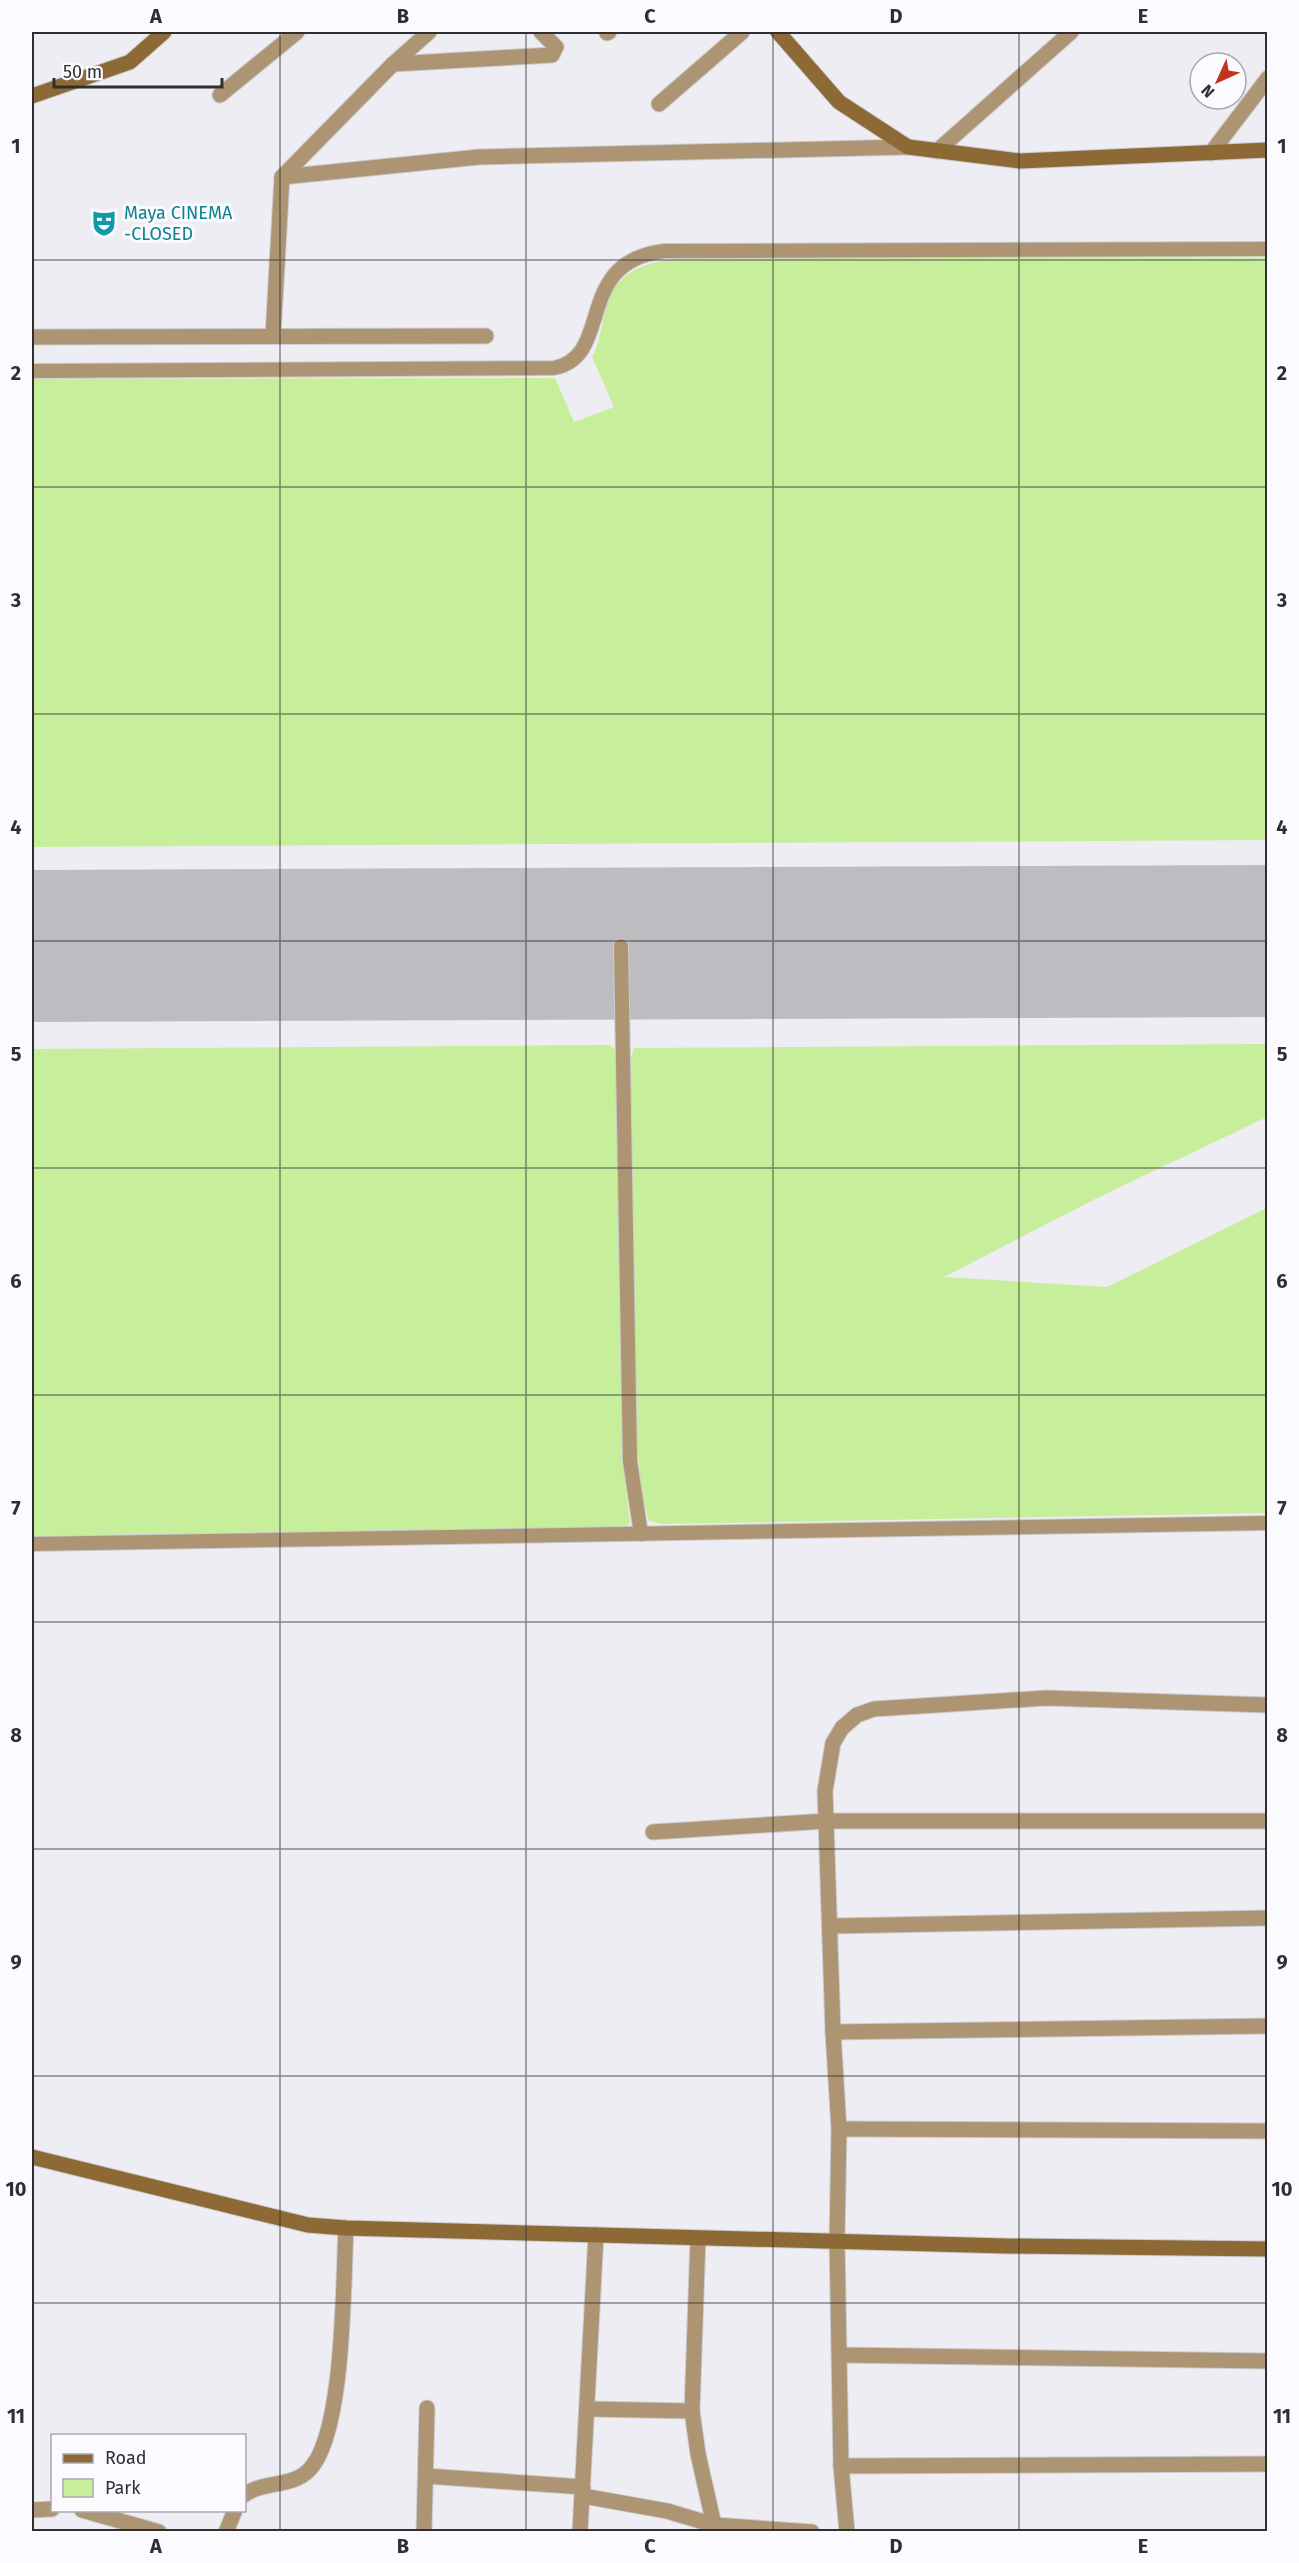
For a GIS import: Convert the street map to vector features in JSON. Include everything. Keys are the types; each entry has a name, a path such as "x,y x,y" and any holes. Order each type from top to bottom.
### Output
{"street":[{"path":"32,96 130,62 165,32"},
{"path":"220,95 297,32"},
{"path":"273,336 282,177 393,64 429,32"},
{"path":"393,64 552,55 556,47 542,32"},
{"path":"659,104 742,32"},
{"path":"778,32 839,102 908,147"},
{"path":"937,151 1071,32"},
{"path":"1211,153 1268,78"},
{"path":"282,177 479,157 908,147 1020,161 1268,150"},
{"path":"32,337 486,336"},
{"path":"847,2532 841,2466 837,2240 839,2129 833,2032 825,1791 833,1743 842,1728 857,1715 874,1709 1046,1698 1268,1705"},
{"path":"653,1832 827,1821 1268,1821"},
{"path":"831,1926 1268,1918"},
{"path":"833,2032 1268,2026"},
{"path":"839,2129 1268,2131"},
{"path":"32,2157 308,2224 346,2228 1006,2246 1268,2249"},
{"path":"246,2494 303,2475 314,2463 326,2441 337,2379 346,2228"},
{"path":"578,2528 583,2492 596,2235"},
{"path":"698,2238 692,2411 698,2454 714,2528"},
{"path":"840,2355 1268,2361"},
{"path":"423,2532 427,2408"},
{"path":"588,2409 692,2411"},
{"path":"841,2466 1268,2464"},
{"path":"426,2476 583,2492 667,2511 714,2528 812,2532"},
{"path":"32,2510 51,2509"},
{"path":"86,2512 159,2532"},
{"path":"226,2532 235,2512"}],"lane":[{"path":"32,371 545,369 564,366 573,362 582,353 604,288 613,274 635,258 664,251 1268,249"},
{"path":"621,946 630,1461 641,1534"},
{"path":"32,1544 1268,1523"}],"green space":[{"path":"697,258 1267,258 1267,840 32,847 32,379 555,378 574,422 614,407 592,357 596,350 610,296 621,280 636,270 654,263"},
{"path":"1267,1044 1267,1117 1095,1199 944,1277 1107,1287 1267,1208 1267,1513 663,1524 649,1521 642,1497 636,1437 630,1060 634,1048"},
{"path":"612,1046 618,1055 624,1471 630,1524 623,1527 32,1536 32,1049"}],"runway":[{"path":"32,946 1268,941"}],"place":[{"name":"Maya CINEMA -CLOSED","path":"104,223"}]}
